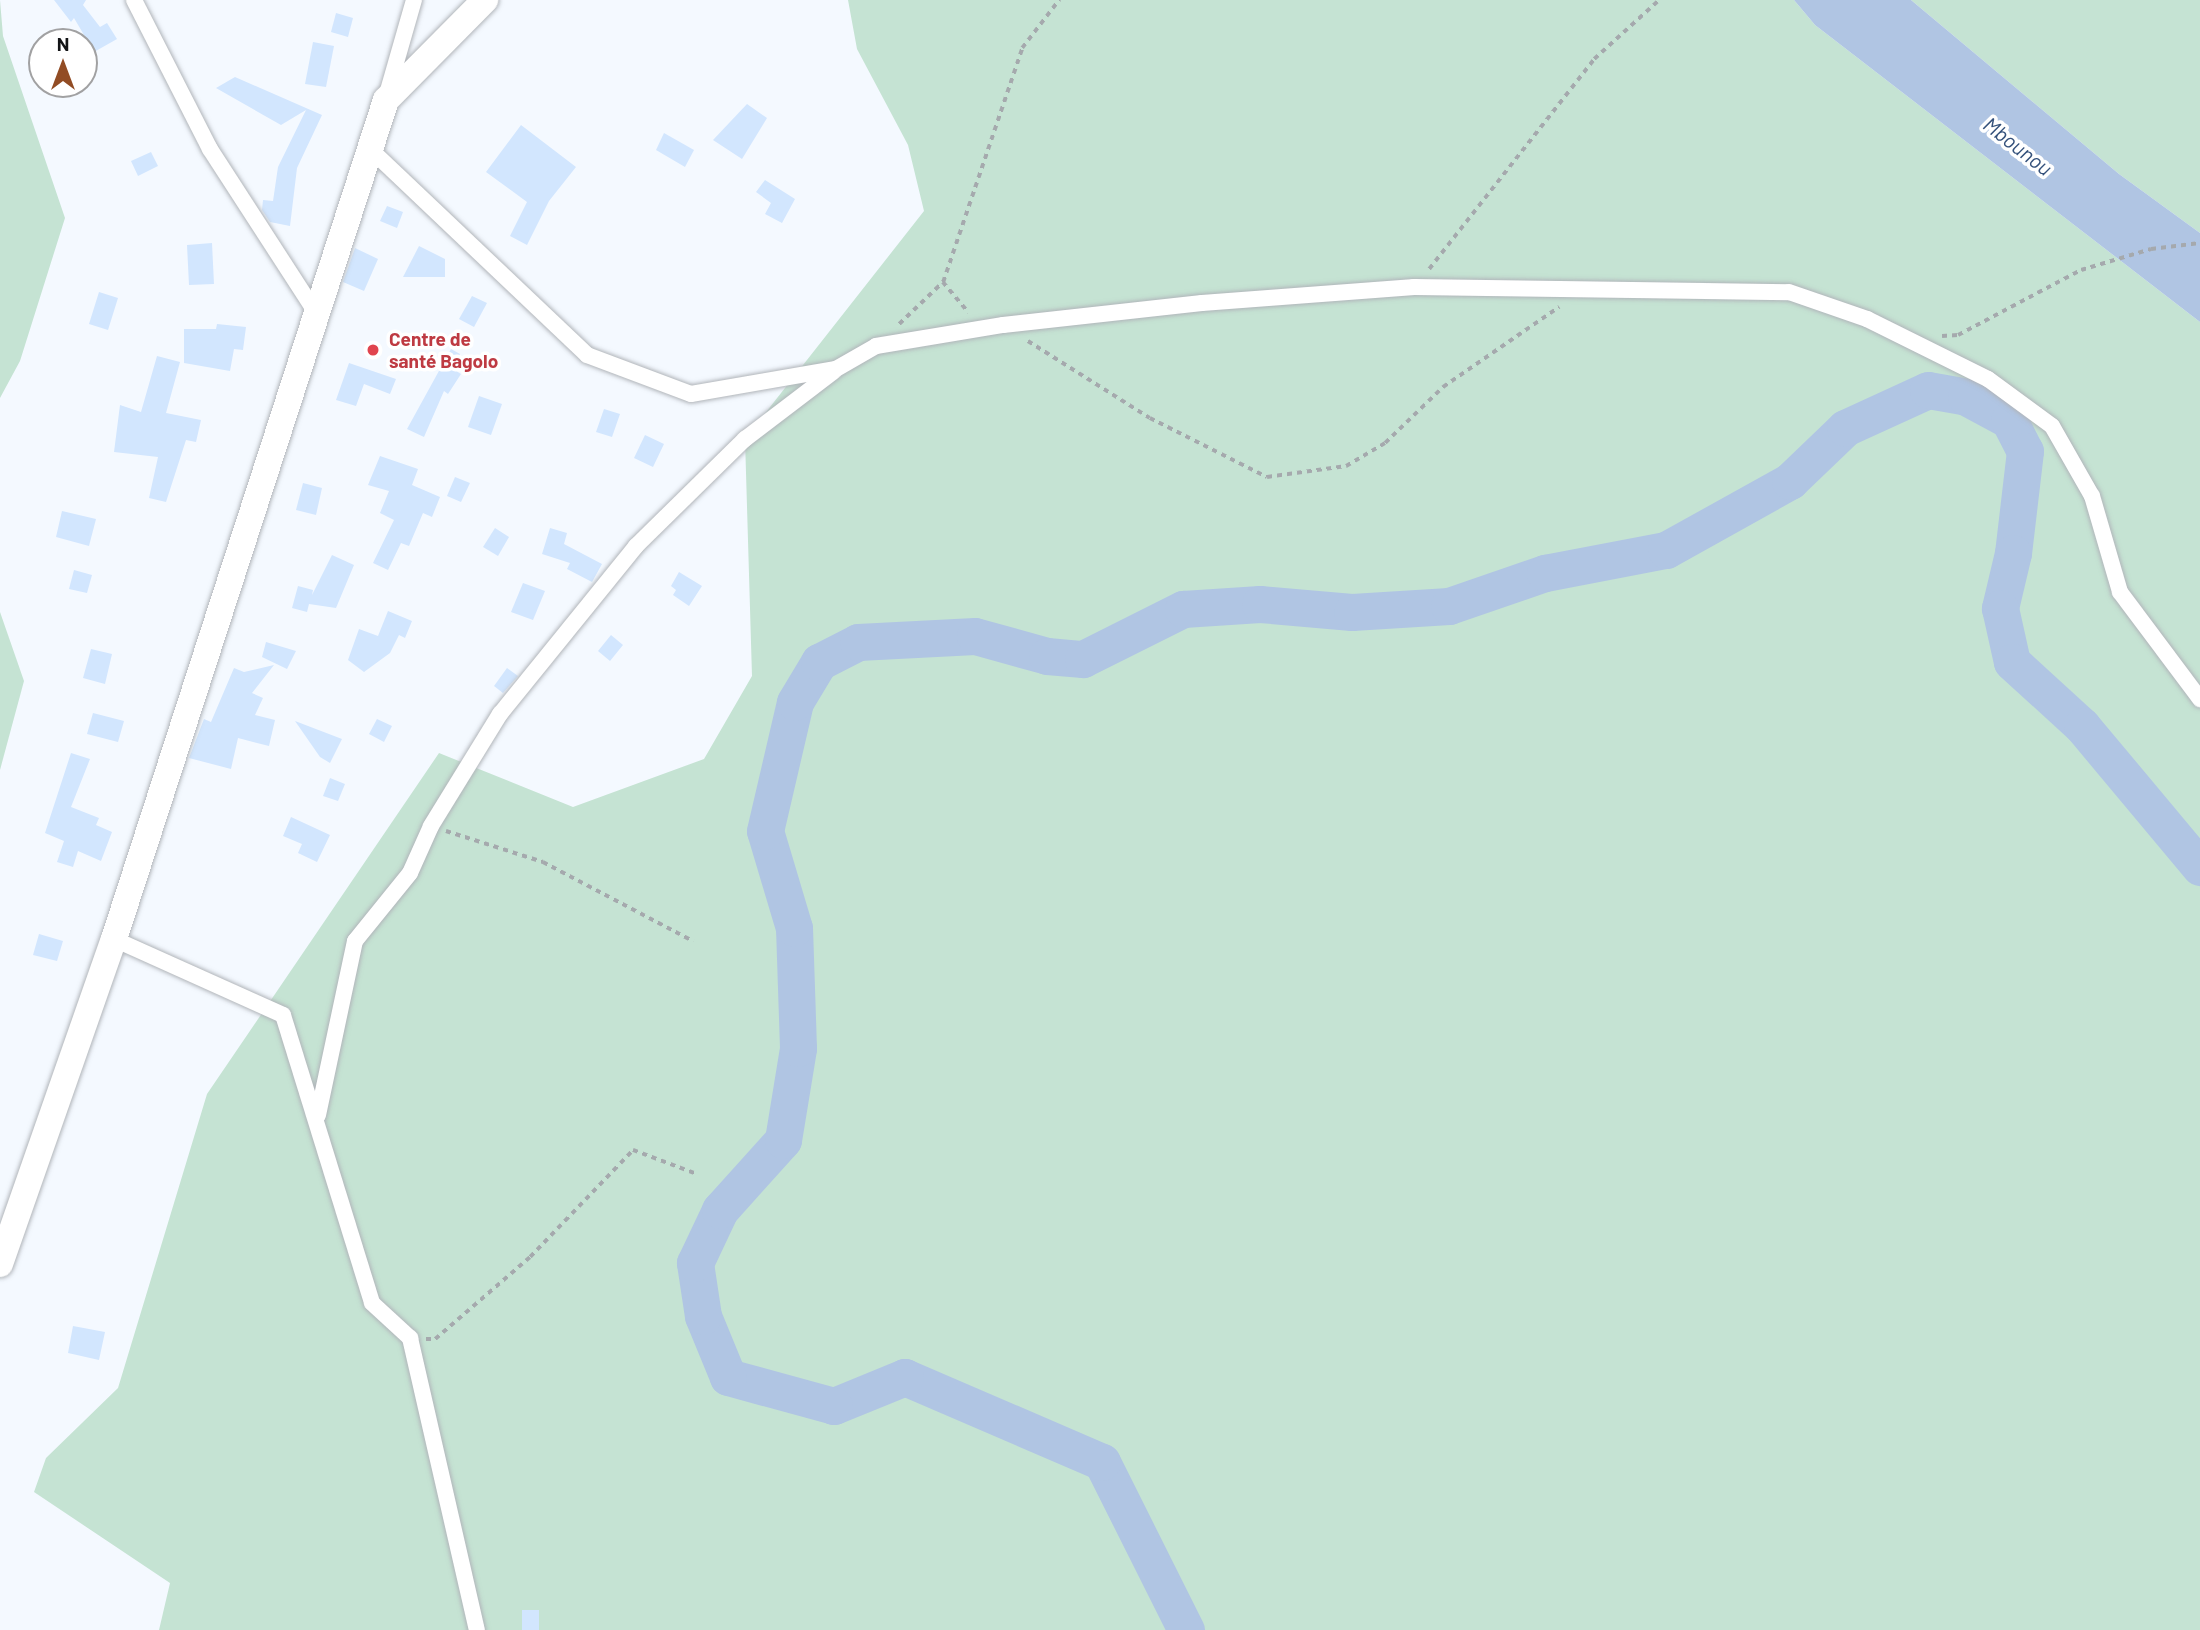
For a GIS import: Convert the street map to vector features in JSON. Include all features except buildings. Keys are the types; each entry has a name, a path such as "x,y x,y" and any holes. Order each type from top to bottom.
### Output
{"main road":[{"path":"0,1264 114,939 368,147 386,100 485,0"}],"street":[{"path":"134,0 210,149 315,312"},
{"path":"386,100 414,0"},
{"path":"368,147 587,355 691,394 836,369"},
{"path":"318,1115 355,941 410,873 431,826 500,714 636,546 745,439 836,369 876,346 1003,325 1202,303 1414,287 1579,293 1789,292 1905,338 1988,379 2052,426 2092,496 2120,592 2200,699"},
{"path":"114,939 283,1015 318,1115 372,1303 410,1338 477,1630"}],"path":[{"path":"876,346 943,282 1022,48 1059,0"},
{"path":"1414,287 1594,59 1659,0"},
{"path":"1905,338 1958,335 2081,270 2151,249 2200,243"},
{"path":"943,282 973,318 1003,325 1150,418 1267,477 1346,466 1366,455 1385,443 1443,387 1579,293"},
{"path":"431,826 543,862 693,941"},
{"path":"410,1338 435,1339 530,1257 633,1150 697,1174"}],"green space":[{"path":"0,0 3,36 65,218 20,361 0,398"},
{"path":"848,0 1794,0 1815,25 2200,322 2200,1630 159,1630 170,1583 34,1492 46,1458 118,1388 207,1094 439,753 573,807 704,759 752,676 745,439 924,211 908,145 857,49"},
{"path":"1911,0 2200,0 2200,233 2119,174"},
{"path":"0,612 24,681 0,770"}],"water":[{"name":"Mbounou","path":"1794,0 1911,0 2119,174 2200,233 2200,322 1815,25"}],"waterway":[{"path":"1186,1630 1102,1462 905,1377 834,1406 728,1377 703,1316 695,1263 720,1210 783,1140 798,1048 794,928 765,831 795,702 819,662 858,642 975,636 1047,656 1083,659 1183,609 1260,604 1352,612 1449,606 1545,573 1666,550 1790,481 1845,428 1928,390 1966,397 2009,420 2025,451 2013,553 2000,608 2012,662 2082,726 2200,867"}],"place":[{"name":"Centre de santé Bagolo","path":"373,350"}]}
